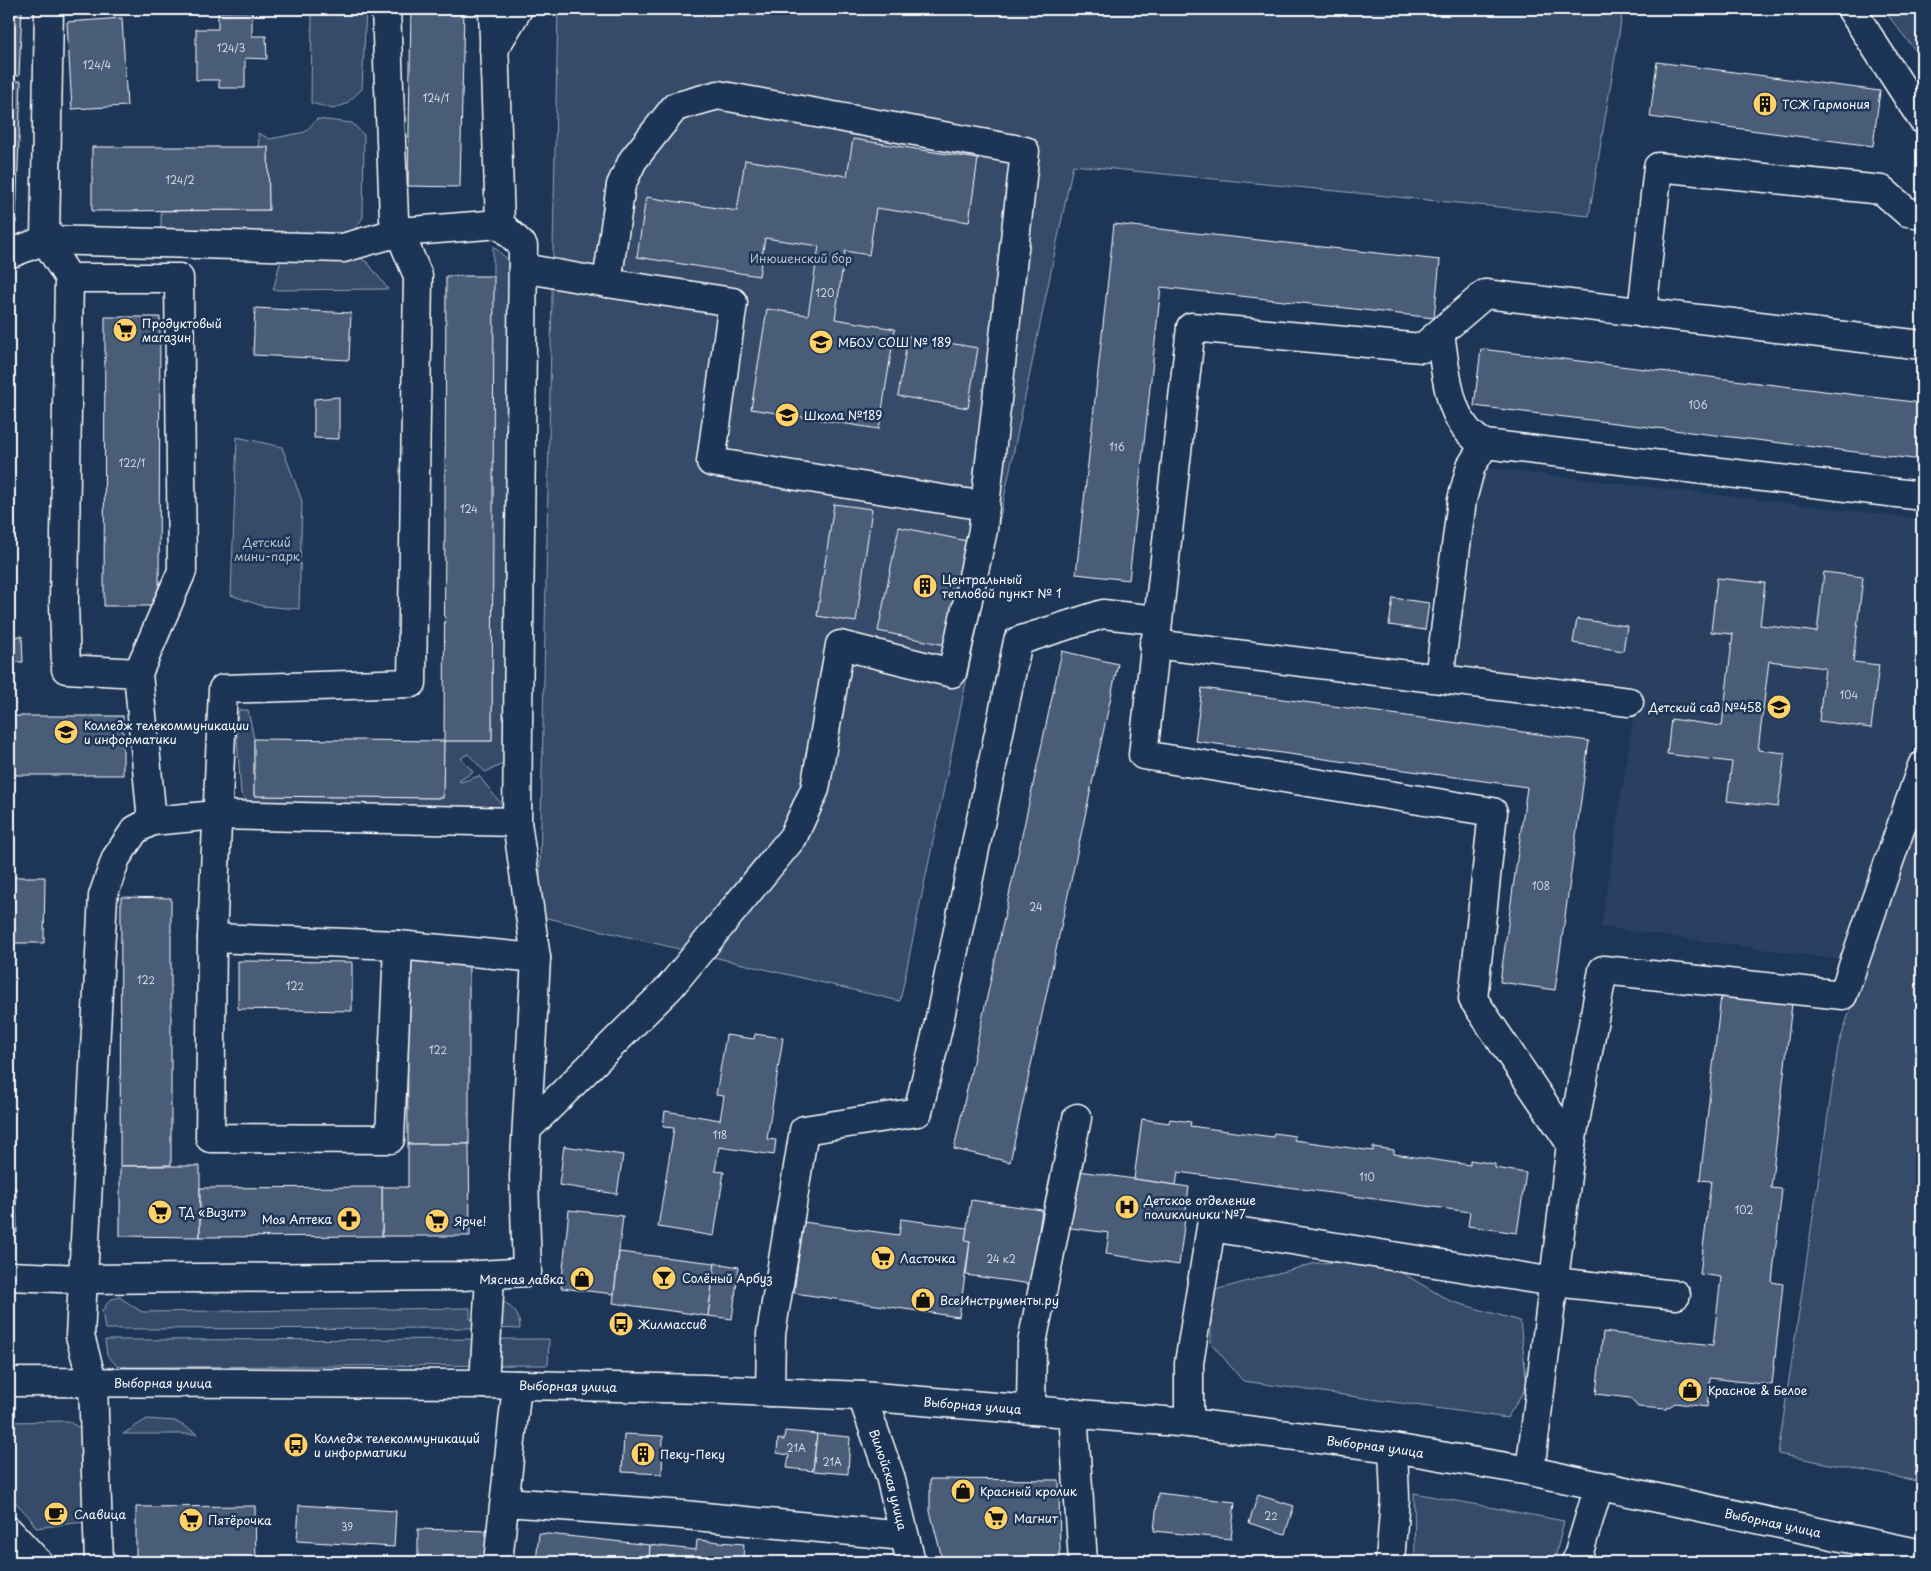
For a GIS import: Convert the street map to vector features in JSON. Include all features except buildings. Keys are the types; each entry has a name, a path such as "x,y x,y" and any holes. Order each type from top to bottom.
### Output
{"main road":[{"path":"49,9 44,240 69,278 64,602 66,669 138,673"},
{"path":"386,9 394,219 418,276 412,683 223,689 212,938 210,1138 390,1139 398,945"},
{"path":"9,1276 82,1279 490,1276 527,1272 524,1177 536,958 517,822 523,246 500,224 493,9"},
{"path":"494,49 518,9"},
{"path":"1851,9 1922,119"},
{"path":"528,1128 670,987 793,836 815,789 840,645 952,673 983,530 1025,151 718,96 675,107 633,160 621,184 607,283"},
{"path":"1642,313 1658,167 1882,190 1907,212 1922,214"},
{"path":"9,254 44,240 343,248 399,232 500,224"},
{"path":"523,268 734,302 711,462 985,506"},
{"path":"69,278 179,278 182,571 138,673 152,821"},
{"path":"1571,1144 1472,999 1493,812 1143,754 1191,328 1422,348 1485,294 1922,345"},
{"path":"1440,334 1454,408 1467,432 1485,444 1922,496"},
{"path":"1438,678 1462,500 1471,466 1485,444"},
{"path":"770,1392 771,1334 804,1130 918,1112 937,1032 1018,641 1103,614 1156,632 1438,678 1629,702"},
{"path":"1530,1471 1571,1144 1603,970 1843,995 1922,766"},
{"path":"99,1562 93,1384 80,1336 103,896 116,858 134,830 152,821 216,815 517,822"},
{"path":"212,938 398,945 536,958"},
{"path":"1031,1408 1032,1343 1076,1118"},
{"path":"1189,1423 1188,1363 1211,1227 1554,1282 1676,1295"},
{"path":"484,1384 490,1276"},
{"name":"Выборная улица","path":"9,1382 93,1384 484,1384 862,1396 1031,1408 1189,1423 1393,1448 1530,1471 1922,1554"},
{"path":"498,1562 506,1502 517,1385"},
{"name":"Вилюйская улица","path":"862,1396 890,1476 911,1562"},
{"path":"1073,1412 1083,1562"},
{"path":"1390,1562 1395,1498 1393,1448"},
{"path":"1576,1562 1599,1486"},
{"path":"506,1502 684,1515 904,1536"},
{"path":"9,1531 36,1562"}],"shaded area":[{"name":"Детский сад №458","path":"1478,467 1922,519 1922,721 1843,960 1601,927 1637,693 1451,669"}],"green space":[{"path":"312,9 366,9 362,89 346,104 333,109 311,103"},
{"name":"Инюшенский бор","path":"558,9 1623,9 1589,216 1073,165 900,1001 539,916"},
{"path":"1883,9 1922,9 1922,59"},
{"path":"317,119 352,123 364,135 363,217 351,236 161,229 161,211 269,210 268,147 259,147 258,133 270,139 305,132"},
{"path":"493,246 519,270 514,760 485,772 468,754 461,758 473,772 459,781 479,776 503,806 499,814 252,807 241,794 236,723 239,710 248,710 254,739 254,796 443,798 444,741 492,741"},
{"path":"286,253 354,254 368,263 388,289 273,290 280,263"},
{"name":"Детский мини-парк","path":"237,437 282,447 302,501 299,609 262,606 231,595"},
{"path":"1922,787 1922,1482 1778,1454 1838,1047"},
{"path":"1358,1262 1399,1271 1450,1301 1520,1321 1527,1386 1507,1418 1243,1381 1211,1343 1211,1291 1316,1263"},
{"path":"119,1297 142,1312 470,1308 470,1319 475,1319 476,1328 105,1329 102,1311 110,1300"},
{"path":"499,1299 517,1315 520,1329 492,1328"},
{"path":"549,1339 548,1365 127,1367 116,1365 107,1355 105,1340"},
{"path":"147,1419 175,1421 198,1434 123,1434"},
{"path":"68,1421 84,1431 88,1513 83,1522 36,1528 30,1518 9,1495 9,1422"},
{"path":"1414,1493 1564,1521 1554,1562 1415,1562"}],"place":[{"name":"ТСЖ Гармония","path":"1765,104"},
{"name":"Продуктовый магазин","path":"125,330"},
{"name":"МБОУ СОШ № 189","path":"821,342"},
{"name":"Школа №189","path":"787,415"},
{"name":"Центральный тепловой пункт № 1","path":"925,586"},
{"name":"Детский сад №458","path":"1779,707"},
{"name":"Колледж телекоммуникации и информатики","path":"66,732"},
{"name":"Детское отделение поликлиники №7","path":"1127,1207"},
{"name":"ТД «Визит»","path":"160,1212"},
{"name":"Моя Аптека","path":"349,1219"},
{"name":"Ярче!","path":"437,1221"},
{"name":"Ласточка","path":"883,1258"},
{"name":"Солёный Арбуз","path":"664,1278"},
{"name":"Мясная лавка","path":"582,1279"},
{"name":"ВсеИнструменты.ру","path":"923,1300"},
{"name":"Жилмассив","path":"621,1324"},
{"name":"Красное & Белое","path":"1690,1390"},
{"name":"Колледж телекоммуникаций и информатики","path":"296,1445"},
{"name":"Пеку-Пеку","path":"643,1454"},
{"name":"Красный кролик","path":"963,1491"},
{"name":"Славица","path":"56,1514"},
{"name":"Магнит","path":"996,1518"},
{"name":"Пятёрочка","path":"191,1520"}]}
